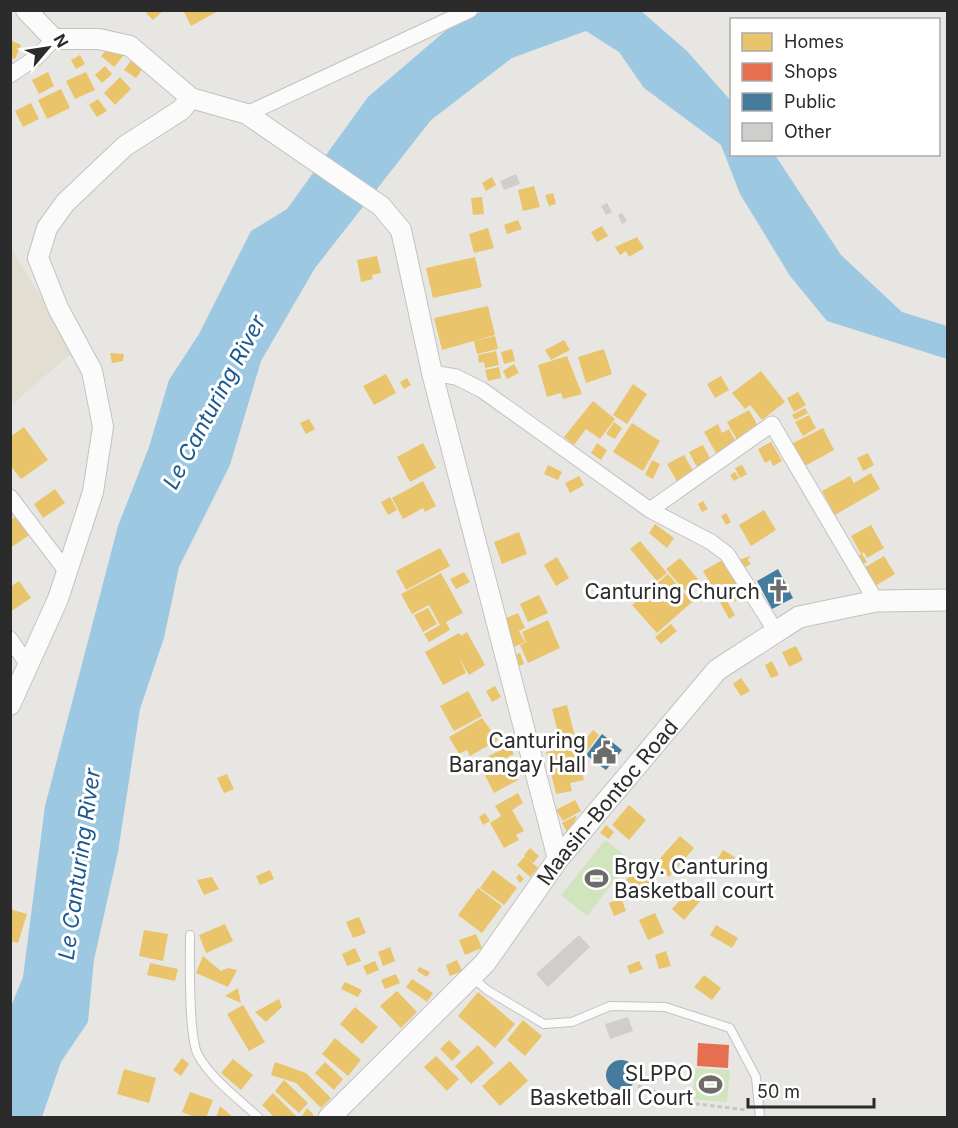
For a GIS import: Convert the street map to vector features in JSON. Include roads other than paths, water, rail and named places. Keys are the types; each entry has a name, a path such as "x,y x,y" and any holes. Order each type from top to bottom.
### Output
{"main road":[{"name":"Maasin-Bontoc Road","path":"329,1118 484,963 558,859 717,670 775,630 799,617 897,598 948,600"}],"street":[{"path":"26,10 54,39 99,39 130,46 191,98 247,114 381,206 397,222 403,236 432,374 558,859"},
{"path":"247,114 470,10"},
{"path":"10,75 37,57 54,39"},
{"path":"10,705 58,599 93,492 103,427 92,371 58,308 38,258 47,228 65,203 126,146 181,110 191,98"},
{"path":"432,374 456,377 482,390 650,510 711,542 727,555 775,630"},
{"path":"650,510 772,424 876,601"},
{"path":"10,497 67,572"},
{"path":"10,639 28,665"}],"lane":[{"path":"190,935 190,995 197,1053 215,1077 259,1118"},
{"path":"471,976 487,990 544,1024 572,1022 610,1006 665,1007 730,1028 756,1077 760,1114"}],"water":[{"name":"Le Canturing River","path":"486,10 641,11 687,51 730,100 730,156 776,156 841,255 902,312 947,326 947,359 827,321 790,276 740,194 721,145 644,88 619,52 586,31 512,58 431,120 315,268 261,361 230,465 179,567 164,638 140,709 118,852 94,960 88,1022 61,1062 42,1117 11,1117 10,1009 23,977 45,806 118,526 149,447 169,380 199,334 251,231 287,209 368,97 457,21"}],"place":[{"name":"Canturing Church","path":"778,591"},
{"name":"Canturing Barangay Hall","path":"604,752"},
{"name":"Brgy. Canturing Basketball court","path":"596,878"},
{"name":"SLPPO Basketball Court","path":"711,1085"}]}
